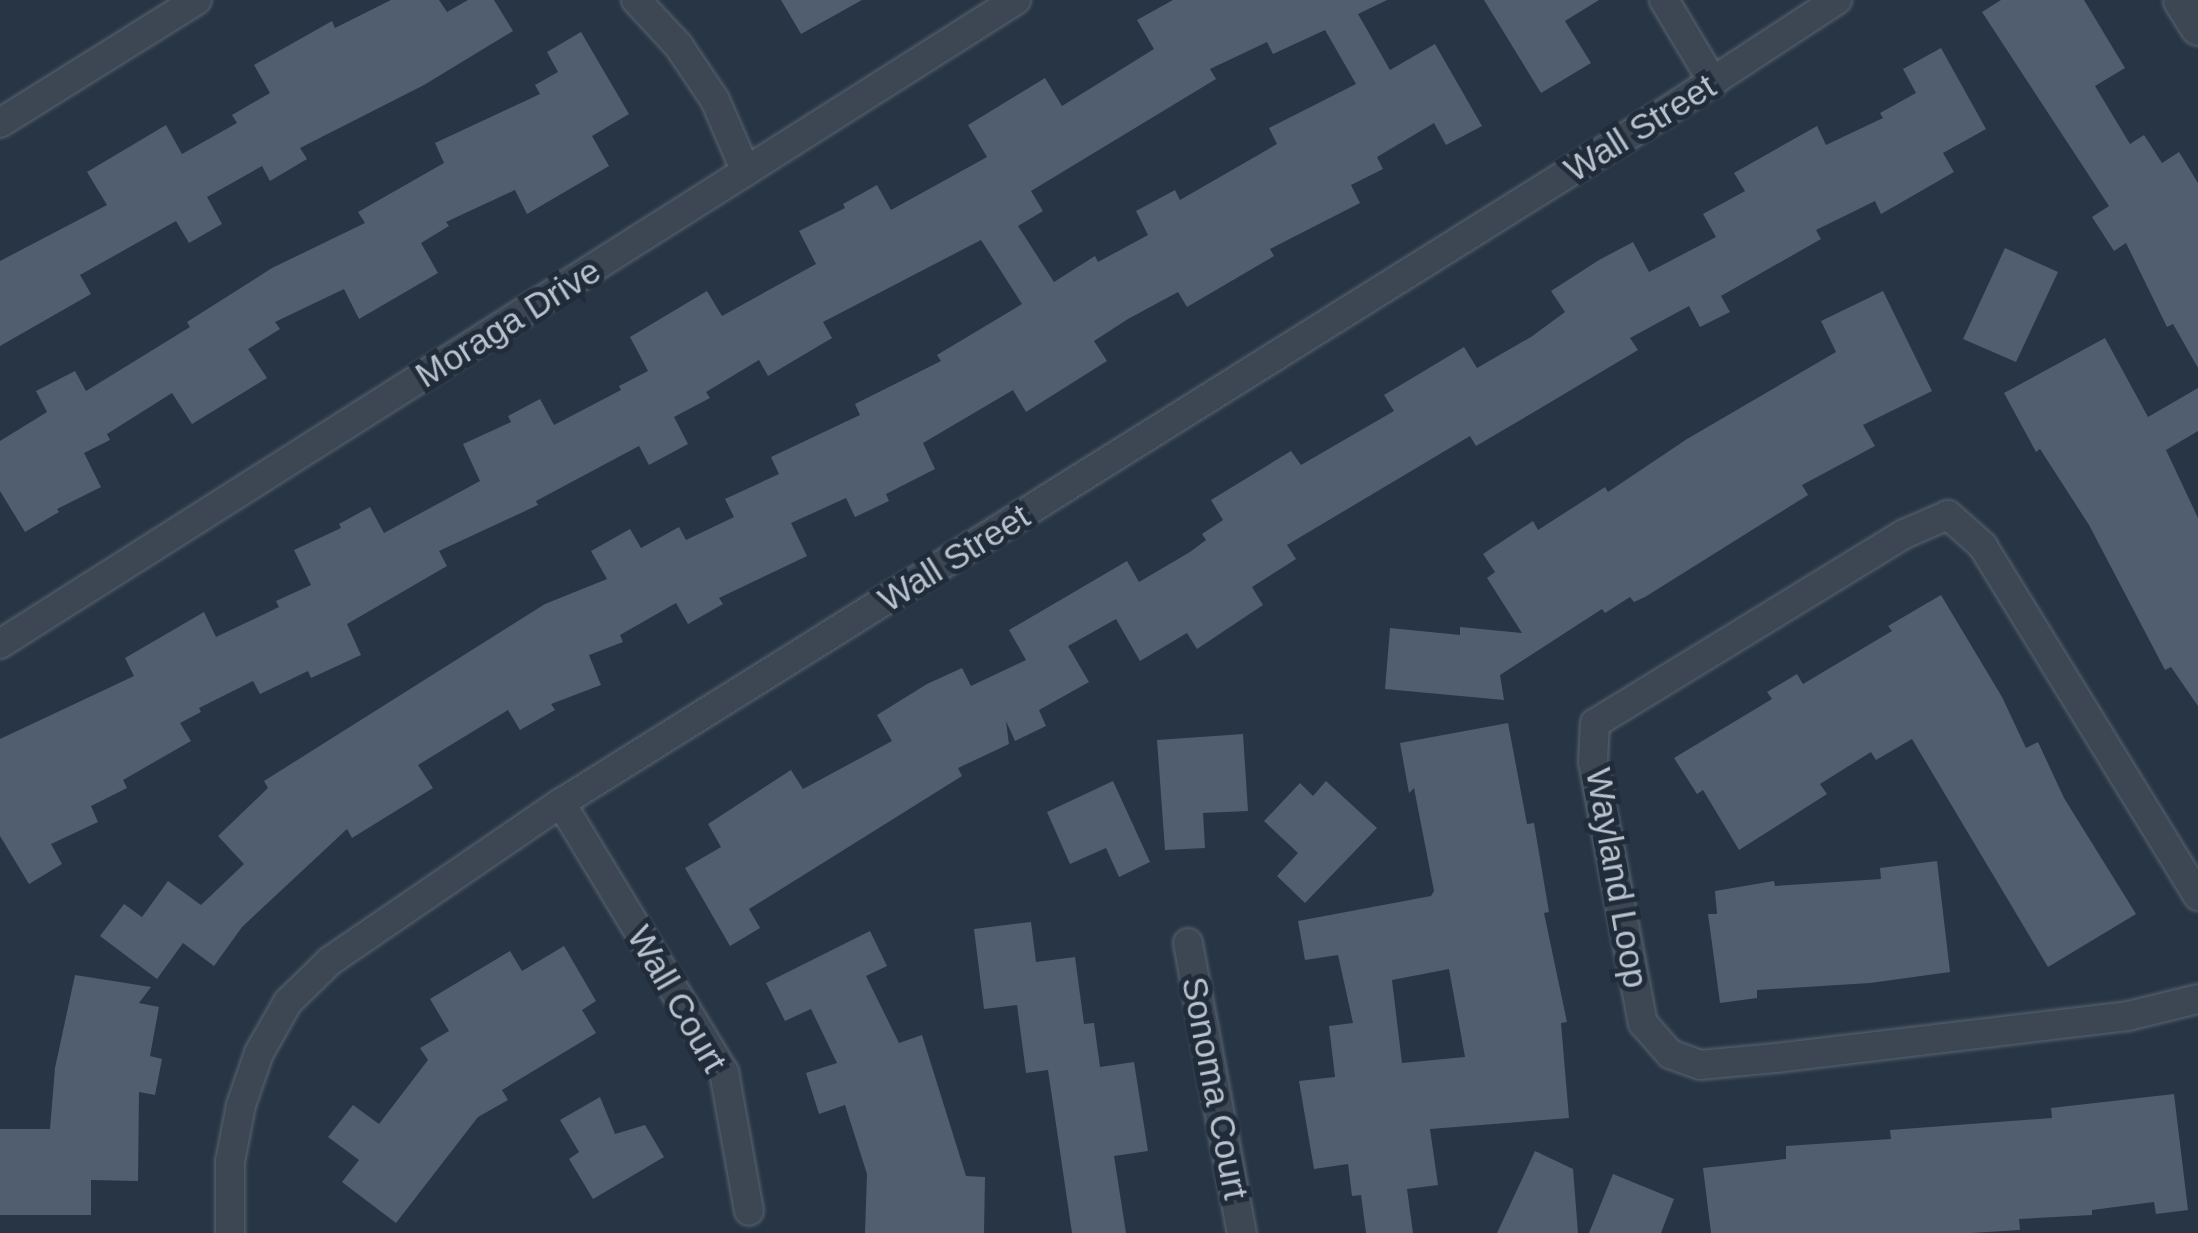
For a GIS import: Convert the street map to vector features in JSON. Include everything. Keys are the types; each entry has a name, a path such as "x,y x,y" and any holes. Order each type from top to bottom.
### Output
{"street":[{"path":"0,123 197,0"},
{"path":"636,0 678,45 715,100 746,172"},
{"name":"Moraga Drive","path":"0,644 1016,0"},
{"path":"1664,0 1713,82"},
{"name":"Wall Street","path":"230,1233 230,1162 242,1105 259,1053 288,1002 330,961 561,803 1713,82 1837,0"},
{"path":"2180,0 2198,27"},
{"name":"Wayland Loop","path":"2198,896 1983,546 1948,515 1904,534 1595,723 1593,762 1643,1023 1670,1054 1700,1065 1776,1058 2128,1016 2198,999"},
{"name":"Wall Court","path":"561,803 724,1072 749,1211"},
{"name":"Sonoma Court","path":"1188,943 1242,1233"}],"building":[{"path":"391,0 439,0 447,12 468,0 494,0 513,31 424,85 300,148 307,159 270,181 262,166 207,197 222,224 189,243 176,221 80,275 91,294 0,346 0,261 107,205 87,172 166,125 182,154 237,123 232,115 270,93 254,65 332,21 335,28"},
{"path":"781,0 862,0 801,34"},
{"path":"1173,0 1387,0 1358,14 1390,70 1435,44 1482,126 1446,145 1434,123 1377,157 1383,169 1351,185 1360,203 1270,249 1274,256 1187,307 1178,292 1128,319 1094,341 1107,361 1026,412 1013,390 923,443 935,469 886,494 889,501 855,517 846,498 791,523 807,556 719,598 723,604 688,624 676,603 620,635 623,642 589,655 601,685 551,704 555,710 520,730 508,710 418,765 433,788 352,838 347,829 242,927 214,966 183,943 157,979 100,936 124,904 142,917 168,881 201,905 244,864 218,836 268,788 264,781 545,604 607,579 591,551 630,529 641,548 679,527 686,540 734,517 725,499 779,474 771,457 860,415 855,404 941,361 937,355 1022,304 981,240 823,322 832,338 768,376 759,360 706,392 710,398 674,417 688,444 649,465 639,446 536,501 538,505 439,551 447,566 347,624 361,655 311,678 308,671 260,694 253,681 199,708 201,712 180,723 191,741 123,780 127,788 91,806 98,822 51,844 62,864 29,884 0,836 0,739 134,676 125,658 204,612 216,637 279,607 276,601 311,585 294,550 341,528 339,524 370,507 384,533 480,481 463,444 511,422 508,416 540,399 554,425 621,390 619,386 648,371 630,337 707,291 722,316 816,264 799,231 845,208 843,204 877,185 891,210 987,157 968,125 1045,78 1062,106 1154,49 1137,20","holes":["1325,30 1356,84 1269,128 1277,144 1180,200 1175,190 1136,211 1148,235 1098,262 1095,256 1054,282 1018,226 1043,211 1031,191 1216,79 1210,69 1267,42 1273,54"]},
{"path":"1484,0 1599,0 1565,21 1591,63 1541,93"},
{"path":"2001,0 2084,0 2125,68 2095,86 2130,144 2144,135 2162,163 2179,152 2198,183 2198,368 2173,324 2167,327 2126,243 2114,251 2092,217 2109,206 1982,12"},
{"path":"581,32 629,114 592,136 609,166 527,214 515,190 446,222 449,226 421,243 438,273 359,319 344,289 275,322 280,329 248,349 267,378 192,424 172,393 107,434 110,440 84,453 101,487 57,509 59,512 25,532 0,491 0,441 47,412 36,391 75,371 86,391 190,327 187,322 272,268 365,223 358,212 444,163 435,143 540,94 535,85 558,72 547,52"},
{"path":"1941,48 1986,129 1943,153 1954,172 1881,214 1875,201 1816,230 1821,239 1721,296 1730,312 1700,327 1689,306 1630,338 1638,350 1539,409 1476,446 1470,436 1287,545 1296,559 1252,587 1263,605 1197,649 1187,633 1140,661 1116,619 1068,646 1089,682 1039,710 1046,726 1015,741 1006,721 1009,744 958,768 962,776 749,909 760,928 730,946 685,868 721,847 708,824 791,770 803,789 892,741 877,715 927,684 962,668 971,686 1026,660 1009,630 1127,561 1139,582 1190,552 1206,540 1202,534 1223,520 1211,500 1291,451 1301,465 1394,411 1384,395 1464,347 1477,368 1531,337 1565,312 1551,291 1599,260 1633,242 1649,272 1716,237 1703,214 1745,191 1734,173 1817,126 1826,145 1883,118 1880,113 1916,93 1903,69"},
{"path":"2005,248 2058,272 2016,362 1963,339"},
{"path":"1883,291 1932,391 1863,425 1875,446 1802,485 1808,495 1645,597 1634,602 1630,597 1605,613 1602,609 1500,675 1504,700 1385,689 1390,628 1460,635 1460,627 1522,633 1487,578 1495,572 1483,554 1533,521 1538,530 1605,487 1608,492 1687,439 1836,352 1821,321"},
{"path":"2105,338 2148,417 2198,388 2198,431 2166,450 2198,518 2198,706 2171,667 2165,670 2089,525 2040,449 2036,452 2004,393"},
{"path":"1941,595 2002,697 2026,748 2038,742 2064,798 2136,914 2048,967 1912,739 1876,760 1871,752 1820,784 1827,794 1739,850 1703,790 1697,794 1674,758 1772,699 1767,692 1797,674 1803,684 1892,631 1888,626"},
{"path":"1508,723 1527,824 1534,823 1549,912 1544,913 1567,1022 1561,1023 1569,1118 1430,1129 1438,1185 1407,1189 1413,1233 1366,1233 1361,1195 1352,1196 1348,1164 1314,1169 1299,1081 1335,1077 1329,1026 1353,1023 1338,955 1305,960 1298,921 1431,896 1434,891 1414,788 1409,793 1400,743","holes":["1449,969 1465,1057 1402,1063 1392,980"]},
{"path":"1243,734 1248,811 1203,813 1205,848 1165,850 1157,740"},
{"path":"1113,781 1150,862 1119,877 1106,848 1070,864 1047,812"},
{"path":"1326,781 1377,828 1305,903 1277,876 1298,853 1264,821 1300,783 1313,796"},
{"path":"1937,861 1950,972 1870,983 1757,990 1757,998 1720,1003 1708,914 1717,914 1715,891 1774,881 1775,886 1881,879 1880,868"},
{"path":"1031,922 1036,962 1075,957 1084,1024 1094,1023 1100,1067 1134,1062 1148,1151 1114,1156 1126,1233 1072,1233 1048,1070 1026,1073 1017,1005 984,1009 974,929"},
{"path":"870,931 887,966 866,976 899,1043 922,1035 966,1176 985,1177 984,1233 865,1233 867,1174 845,1105 819,1114 806,1073 837,1063 811,1009 785,1021 766,983"},
{"path":"564,946 596,1001 582,1010 596,1033 502,1090 508,1100 478,1117 396,1223 342,1182 359,1160 328,1137 353,1105 379,1124 428,1060 420,1048 449,1031 430,999 510,951 522,971"},
{"path":"75,975 151,987 139,1003 159,1007 150,1056 162,1059 155,1095 139,1092 138,1181 91,1180 91,1215 0,1215 0,1129 50,1129 55,1068"},
{"path":"2174,1094 2188,1210 2156,1214 2154,1202 2092,1210 2092,1215 2019,1219 2020,1230 1971,1233 1711,1233 1703,1168 1786,1159 1786,1146 1891,1139 1890,1130 2052,1118 2051,1108"},
{"path":"600,1097 615,1134 645,1125 664,1157 593,1199 569,1159 579,1152 560,1120"},
{"path":"1535,1151 1573,1169 1578,1233 1497,1233"},
{"path":"1613,1174 1674,1199 1661,1233 1589,1233"}]}
